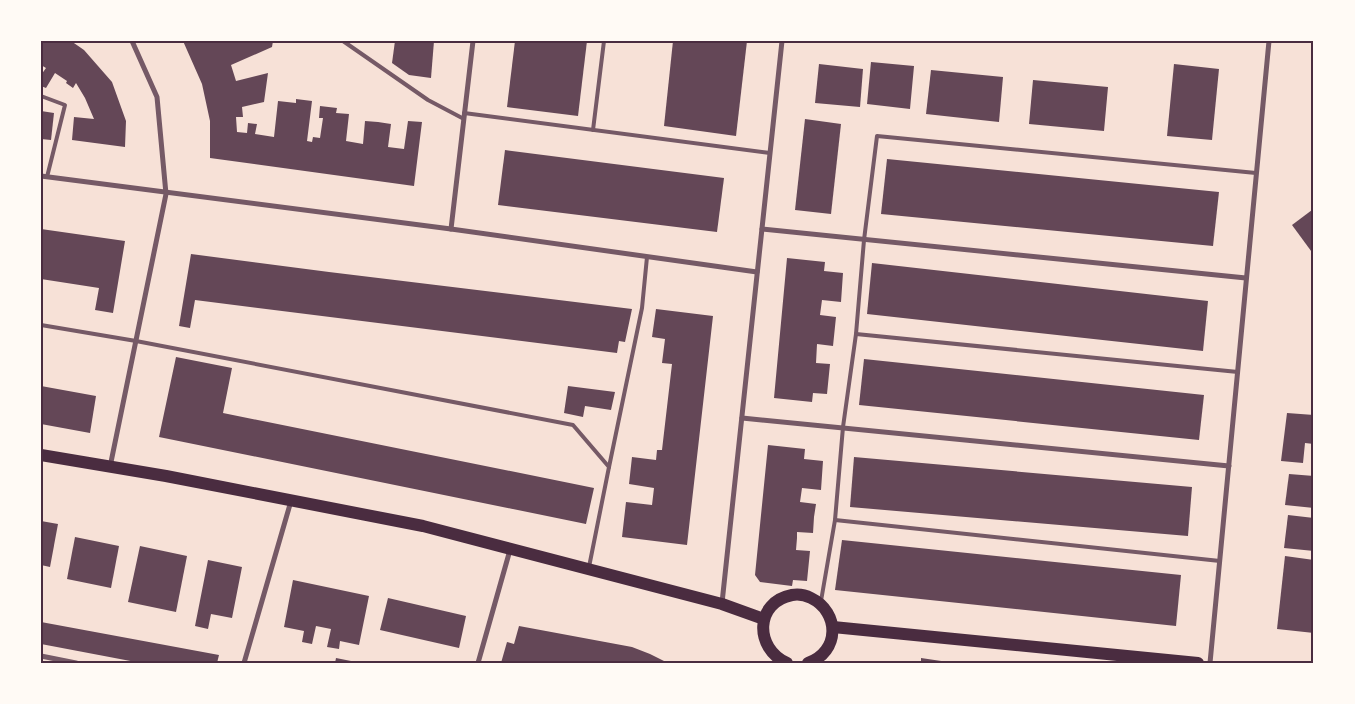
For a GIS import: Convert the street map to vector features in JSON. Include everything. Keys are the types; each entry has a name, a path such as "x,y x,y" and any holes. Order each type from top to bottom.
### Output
{"main road":[{"path":"41,454 166,476 423,526 722,604 764,619"},
{"path":"787,663 776,657 769,649 764,638 764,619 775,603 780,599 793,595 805,595 821,603 828,612 833,626 832,639 826,651 817,659 808,663"},
{"path":"833,626 1198,663"}],"street":[{"path":"110,467 166,194 157,97 132,41"},
{"path":"451,230 472,41"},
{"path":"722,604 782,41"},
{"path":"1210,663 1269,41"},
{"path":"44,177 757,272"},
{"path":"762,229 1246,278"},
{"path":"742,418 1229,466"},
{"path":"244,663 291,501"},
{"path":"478,663 511,549"},
{"path":"41,656 76,663"}],"lane":[{"path":"343,41 428,100 464,116 593,130 770,153"},
{"path":"593,130 604,41"},
{"path":"41,96 65,104 44,177"},
{"path":"821,603 835,520 842,427 856,334 864,240 877,136 1256,173"},
{"path":"588,569 642,308 647,257"},
{"path":"41,325 136,341 573,425 609,467"},
{"path":"856,334 1238,372"},
{"path":"835,520 1220,562"}],"building":[{"path":"41,41 71,41 84,50 112,82 126,121 125,147 72,140 74,117 94,119 76,83 73,88 66,83 67,81 55,73 46,88 41,86 41,75 46,68 41,65"},
{"path":"183,41 273,41 272,47 231,65 236,81 268,73 264,102 242,107 243,117 236,117 237,132 247,133 248,123 257,124 255,134 274,137 278,101 296,103 296,99 312,101 307,141 312,142 313,137 320,138 323,118 319,118 320,106 337,108 336,113 349,114 346,141 363,144 365,121 391,124 388,147 404,149 408,121 422,122 414,186 210,158 210,121 202,84"},
{"path":"395,41 434,41 431,78 409,75 392,63"},
{"path":"515,41 587,41 578,116 507,107"},
{"path":"673,41 747,41 736,136 664,126"},
{"path":"871,62 914,66 910,109 867,104"},
{"path":"819,64 863,69 860,107 815,103"},
{"path":"1174,64 1219,69 1212,140 1167,136"},
{"path":"931,70 1003,77 999,122 926,114"},
{"path":"1033,80 1108,87 1104,131 1029,124"},
{"path":"41,111 54,113 51,140 41,139"},
{"path":"805,119 841,124 831,214 795,210"},
{"path":"505,150 724,178 717,232 498,205"},
{"path":"887,159 1219,192 1213,246 881,214"},
{"path":"1312,210 1314,212 1314,255 1292,225"},
{"path":"41,229 125,241 113,313 95,310 99,288 41,279"},
{"path":"191,254 632,309 625,342 619,341 617,353 195,300 190,328 179,326"},
{"path":"787,258 825,262 824,271 843,273 841,302 822,300 820,315 836,317 833,346 817,344 816,363 830,364 827,394 813,393 812,402 774,398"},
{"path":"872,263 1208,301 1203,351 867,314"},
{"path":"656,309 713,316 687,545 622,537 626,502 652,505 654,488 629,484 632,457 656,460 657,450 662,450 672,364 662,363 665,339 652,337"},
{"path":"176,357 232,368 223,413 594,488 586,524 159,437"},
{"path":"864,359 1204,395 1199,440 859,405"},
{"path":"41,386 96,396 90,433 41,424"},
{"path":"568,386 615,392 611,410 585,406 583,417 564,413"},
{"path":"1287,413 1314,415 1314,444 1305,443 1303,463 1281,461"},
{"path":"768,445 805,449 804,459 823,461 821,490 802,488 800,502 816,504 813,533 797,532 796,550 810,551 807,581 793,580 792,586 760,582 755,575"},
{"path":"854,457 1192,487 1188,536 850,507"},
{"path":"1289,474 1314,476 1314,508 1285,505"},
{"path":"1288,515 1314,518 1314,551 1284,548"},
{"path":"41,521 58,524 50,567 41,565"},
{"path":"75,537 119,546 111,588 67,579"},
{"path":"842,540 1181,575 1176,626 835,590"},
{"path":"140,546 187,556 176,612 128,602"},
{"path":"1285,556 1314,560 1314,633 1277,629"},
{"path":"208,560 242,567 232,618 211,614 208,629 195,626"},
{"path":"293,580 369,596 359,645 340,641 339,649 327,647 331,629 316,626 312,644 302,642 304,631 284,627"},
{"path":"388,598 466,616 459,648 380,630"},
{"path":"41,622 219,655 217,663 141,663 41,644"},
{"path":"519,626 632,647 668,663 501,663 507,642 514,644"},
{"path":"336,658 356,662 356,663 335,663"},
{"path":"921,658 948,662 948,663 921,663"}]}
